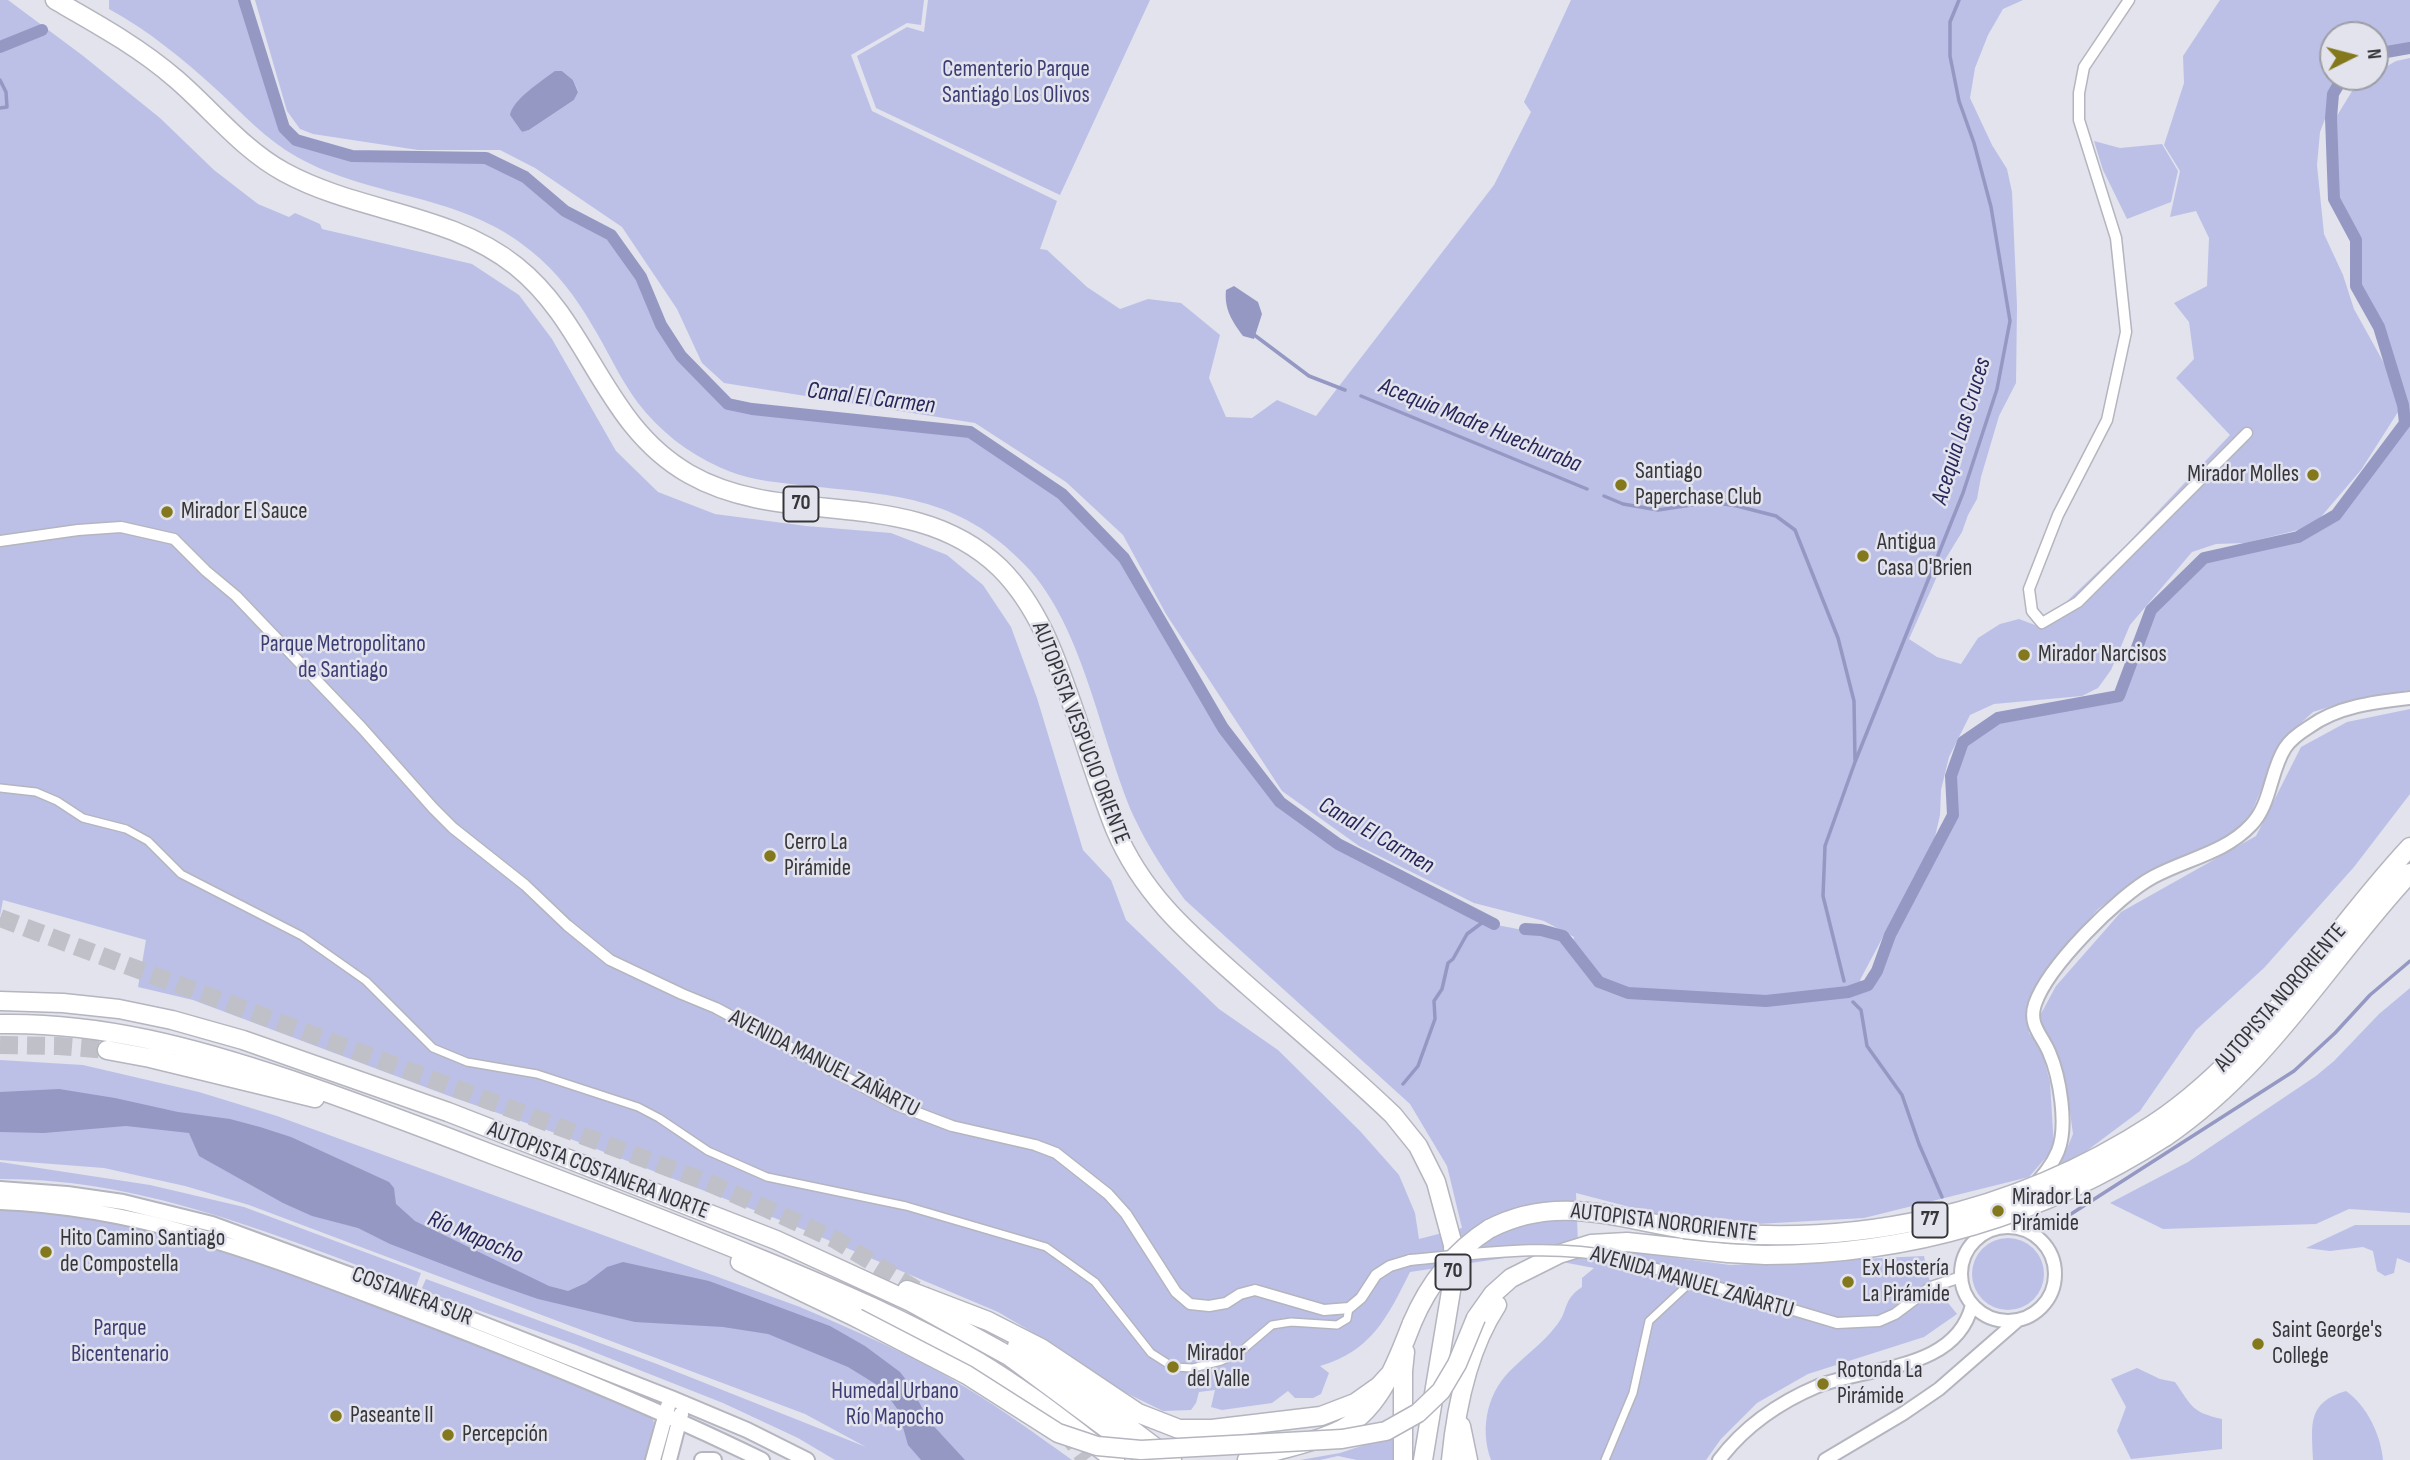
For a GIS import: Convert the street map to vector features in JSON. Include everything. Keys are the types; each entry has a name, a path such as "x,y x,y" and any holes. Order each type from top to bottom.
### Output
{"highway":[{"name":"AUTOPISTA VESPUCIO ORIENTE","path":"55,0 116,35 154,61 187,88 241,141 275,167 322,190 422,218 463,234 514,264 554,304 635,430 666,459 688,474 722,489 760,498 876,512 914,520 959,538 998,566 1024,596 1044,629 1110,816 1128,857 1149,890 1164,909 1199,943 1392,1115 1410,1135 1429,1167 1442,1197 1454,1260 1423,1460"},
{"name":"AUTOPISTA NORORIENTE","path":"1532,1266 1570,1250 1604,1242 1766,1255 1823,1254 1881,1247 1974,1227 2064,1194 2116,1168 2160,1130 2256,1035 2410,847"},
{"name":"AUTOPISTA NORORIENTE","path":"1412,1323 1425,1296 1445,1267 1461,1250 1489,1229 1525,1214 1569,1209 1684,1229 1790,1236 1860,1232 1921,1222 1981,1206 2039,1185 2160,1130 2218,1096 2267,1048 2410,873"},
{"name":"AUTOPISTA COSTANERA NORTE","path":"0,1001 63,1003 129,1011 243,1040 448,1112 732,1222 833,1264 911,1302 1009,1356 1149,1460"},
{"name":"AUTOPISTA COSTANERA NORTE","path":"0,1024 68,1026 148,1038 233,1061 369,1107 673,1224 833,1289 929,1334 1001,1376 1115,1460"},
{"path":"107,1050 150,1058 293,1094 369,1107"},
{"path":"673,1224 739,1262 857,1318 967,1375 1058,1433 1097,1446 1142,1450 1342,1439 1386,1431 1418,1413 1441,1391 1457,1364 1486,1301 1501,1285 1532,1266"},
{"path":"833,1264 988,1321 1041,1348 1129,1407 1170,1426 1189,1430 1321,1416 1355,1403 1379,1386 1390,1374"},
{"path":"1453,1460 1459,1412 1472,1358 1488,1321 1505,1294 1532,1266"},
{"path":"951,1307 1055,1373 1172,1460"},
{"path":"1247,1460 1338,1432 1362,1415 1390,1374 1412,1323"},
{"path":"1403,1453 1403,1371 1412,1323"},
{"path":"1459,1412 1468,1460"},
{"path":"1431,1415 1431,1460"}],"main road":[{"name":"COSTANERA SUR","path":"0,1189 110,1200 150,1207 212,1224 460,1315 678,1401 747,1430 807,1460"},
{"name":"COSTANERA SUR","path":"0,1202 50,1205 111,1214 208,1237 468,1333 672,1418 762,1460"},
{"path":"653,1460 678,1401"},
{"path":"669,1460 672,1418"},
{"path":"702,1460 714,1460"}],"street":[{"path":"2129,0 2084,66 2079,93 2079,120 2116,238 2126,332 2107,420 2058,515 2029,589 2032,611 2042,623 2078,603 2247,433"},
{"name":"AVENIDA MANUEL ZAÑARTU","path":"0,541 121,527 174,539 236,596 433,808 610,960 682,995 716,1008 897,1105 952,1126 1035,1145 1056,1153 1089,1178 1126,1214 1176,1292 1190,1304 1209,1306 1226,1303 1240,1294 1255,1290 1324,1310 1349,1308 1361,1298 1376,1275 1390,1266 1410,1260 1544,1249 1616,1257 1819,1319 1854,1324 1879,1321 1895,1314 1931,1287 1961,1277"},
{"path":"2017,1320 1997,1320 1979,1312 1966,1296 1961,1277 1966,1253 1973,1242 1994,1229 2014,1210 2053,1162 2062,1134 2053,1062 2033,1023 2036,1002 2048,978 2123,897 2154,877 2218,849 2253,824 2263,806 2286,746 2306,728 2337,711 2410,698"},
{"path":"0,789 36,792 57,800 83,818 126,829 148,841 181,874 302,936 366,981 433,1048 467,1062 537,1074 638,1107 708,1151 767,1177 906,1206 1046,1248 1096,1282 1152,1353 1173,1367 1193,1368 1221,1361 1239,1353 1272,1325 1292,1322 1336,1325 1347,1319 1349,1308"},
{"path":"1825,1460 1925,1399 1957,1376 1998,1335 2017,1320 2041,1307 2054,1283 2053,1262 2048,1251 2031,1233 2019,1228 1994,1229"},
{"path":"1605,1460 1633,1393 1649,1321 1692,1280"},
{"path":"1720,1460 1750,1427 1799,1395 1849,1376 1910,1362 1939,1349 1963,1328 1972,1305"}],"green space":[{"name":"Parque Metropolitano de Santiago","path":"0,0 8,0 82,55 160,118 214,170 258,204 289,217 295,213 320,224 322,229 472,264 519,295 552,339 616,451 658,492 715,514 806,526 891,533 947,555 983,585 1011,627 1037,698 1083,850 1111,880 1126,920 1219,1009 1278,1050 1360,1131 1399,1175 1415,1213 1419,1239 1462,1228 1447,1166 1410,1104 1185,900 1151,850 1134,817 1076,651 1045,590 1025,565 974,524 948,511 893,496 748,477 696,455 665,432 638,403 579,304 557,276 531,251 504,232 476,218 326,171 285,150 165,46 109,9 109,0 240,0 280,130 294,143 352,160 485,162 523,180 563,214 609,238 638,279 658,326 678,358 726,407 969,436 1060,497 1121,561 1220,730 1277,804 1336,847 1486,923 1560,937 1571,953 1574,937 1544,921 1474,903 1359,846 1282,791 1166,614 1123,535 1066,482 975,423 724,383 702,363 677,309 622,227 535,168 500,150 418,150 313,134 300,129 287,111 255,0 924,0 921,25 907,23 851,55 872,111 1057,201 1040,249 1047,250 1087,287 1120,309 1148,299 1181,303 1220,335 1209,378 1226,417 1252,418 1277,400 1316,416 1494,185 1531,112 1524,102 1571,0 2023,0 2003,9 1988,35 1975,68 1970,98 1992,145 2007,169 2012,192 2017,306 2016,383 1999,416 1977,499 1962,532 1943,563 1909,639 1937,657 1961,664 1978,638 2000,624 2019,619 2043,628 2230,435 2176,378 2194,359 2189,322 2174,303 2207,286 2209,238 2196,211 2170,217 2180,171 2164,145 2184,83 2183,56 2220,0 2410,0 2410,43 2389,48 2389,21 2319,21 2319,91 2339,91 2320,132 2317,165 2324,234 2343,275 2354,309 2385,365 2395,392 2398,412 2361,470 2320,518 2302,529 2245,543 2216,544 2192,552 2130,625 2111,670 2098,688 2082,696 1994,704 1970,715 1949,757 1934,841 1860,980 1867,989 1881,973 1893,937 1949,835 1957,816 1955,776 1966,745 1999,722 2122,699 2154,612 2206,562 2300,541 2338,518 2409,424 2406,404 2382,328 2360,295 2352,239 2338,214 2335,188 2335,119 2352,91 2389,91 2389,65 2410,58 2410,690 2354,699 2313,712 2281,741 2251,814 2236,830 2209,847 2146,874 2098,909 2045,971 2028,1008 2029,1033 2041,1048 2050,1082 2054,1148 2029,1177 1864,1218 1757,1224 1668,1217 1576,1193 1578,1245 1730,1265 1924,1256 1929,1279 1957,1314 1924,1337 1808,1374 1757,1403 1721,1439 1706,1460 1491,1460 1487,1447 1486,1422 1492,1398 1505,1376 1556,1326 1571,1296 1582,1287 1582,1278 1594,1268 1525,1255 1410,1272 1386,1317 1366,1341 1353,1351 1320,1366 1329,1373 1321,1394 1313,1398 1295,1398 1288,1391 1272,1403 1222,1410 1211,1407 1215,1390 1199,1392 1191,1410 1163,1411 1114,1387 1061,1349 998,1312 790,1224 555,1133 193,1000 138,987 146,940 3,900 0,916","holes":["562,71 573,80 578,91 574,100 529,130 521,132"]},
{"name":"Cementerio Parque Santiago Los Olivos","path":"928,0 1150,0 1060,195 876,108 857,56 907,27 924,32"},
{"path":"2094,141 2120,148 2162,144 2178,171 2171,202 2127,219 2103,170"},
{"path":"2410,709 2410,794 2354,867 2264,968 2196,1030 2140,1111 2057,1173 2073,1134 2066,1083 2037,1021 2056,986 2121,912 2256,836 2301,747 2347,722"},
{"path":"2410,988 2410,1213 2349,1209 2316,1224 2163,1229 2110,1203 2188,1162 2316,1076 2379,1014"},
{"name":"Humedal Urbano Río Mapocho","path":"0,1060 83,1065 199,1092 277,1116 800,1307 884,1344 945,1375 1072,1460 835,1460 798,1438 723,1403 576,1345 421,1290 426,1279 657,1364 866,1447 805,1414 249,1205 185,1186 104,1168 0,1160"},
{"path":"0,1162 150,1185 244,1207 421,1273 416,1287 264,1231 160,1200 54,1181 0,1179"},
{"name":"Parque Bicentenario","path":"0,1210 73,1215 142,1227 190,1239 469,1339 652,1416 654,1423 645,1460 0,1460"},
{"path":"2355,1225 2410,1225 2410,1263 2397,1258 2394,1273 2385,1276 2377,1271 2373,1251 2363,1247 2330,1251 2306,1248"},
{"path":"2008,1238 2022,1241 2034,1248 2041,1260 2044,1274 2041,1288 2034,1300 2022,1307 2008,1310 1994,1307 1982,1300 1975,1288 1972,1274 1975,1260 1982,1248 1994,1241"},
{"path":"2137,1368 2160,1379 2175,1382 2198,1411 2222,1419 2222,1449 2131,1459 2117,1431 2126,1407 2111,1379"},
{"path":"2346,1391 2354,1397 2372,1422 2383,1460 2313,1460 2314,1417 2324,1402"},
{"path":"1398,1434 1397,1460 1357,1460 1338,1456 1300,1460 1340,1453"}],"shaded area":[{"path":"555,71 562,71 573,80 578,92 574,100 522,132 510,115 512,109 529,91"},
{"path":"1234,286 1258,302 1262,314 1254,339 1243,336 1230,314 1226,303 1226,290"},
{"path":"59,1089 230,1119 291,1137 389,1182 394,1188 396,1204 415,1221 549,1286 568,1291 586,1283 607,1267 623,1262 709,1281 830,1326 865,1346 900,1372 929,1421 965,1460 921,1460 908,1445 898,1410 882,1388 848,1367 768,1334 723,1327 635,1322 538,1299 489,1282 390,1244 358,1228 312,1216 283,1203 199,1156 189,1133 126,1126 44,1133 0,1132 0,1092"}],"waterway":[{"name":"Canal El Carmen","path":"244,0 284,128 296,140 352,156 486,158 525,177 565,211 611,235 641,277 661,325 681,356 728,404 752,409 970,432 1062,494 1124,558 1223,728 1280,802 1338,844 1494,924"},
{"name":"Acequia Las Cruces","path":"1844,981 1823,896 1825,846 1855,762 1963,493 1997,389 2010,321 1991,207 1974,143 1959,101 1950,56 1950,22 1959,0"},
{"name":"Canal El Carmen","path":"0,47 42,30"},
{"name":"Canal El Carmen","path":"2389,52 2410,48"},
{"path":"0,80 6,92 7,107 0,108"},
{"name":"Canal El Carmen","path":"1525,929 1563,936 1599,982 1628,993 1766,1001 1848,992 1868,985 1877,971 1890,935 1953,815 1951,776 1963,742 1998,718 2119,696 2151,610 2204,558 2298,537 2336,515 2405,423 2403,405 2379,327 2356,286 2356,240 2334,199 2331,118 2335,91"},
{"name":"Acequia Madre Huechuraba","path":"1253,334 1309,376 1345,390"},
{"name":"Acequia Madre Huechuraba","path":"1361,396 1587,489"},
{"name":"Acequia Madre Huechuraba","path":"1604,496 1623,504 1658,510 1711,502 1737,506 1776,516 1795,530 1838,638 1854,701 1855,760"},
{"path":"1403,1084 1418,1066 1435,1019 1434,1001 1442,989 1448,963 1467,934 1487,919"},
{"path":"2071,1214 2294,1071 2335,1033 2370,995 2410,961"},
{"path":"1853,1002 1861,1010 1867,1046 1902,1095 1942,1197"}],"tunnel":[{"path":"0,918 712,1184 836,1240 925,1295"},
{"path":"0,1045 107,1050"},
{"path":"990,1349 1034,1394"},
{"path":"1065,1431 1086,1460"}],"place":[{"name":"Mirador Molles","path":"2313,475"},
{"name":"Santiago Paperchase Club","path":"1621,485"},
{"name":"Mirador El Sauce","path":"167,512"},
{"name":"Antigua Casa O'Brien","path":"1863,556"},
{"name":"Mirador Narcisos","path":"2024,655"},
{"name":"Cerro La Pirámide","path":"770,856"},
{"name":"Mirador La Pirámide","path":"1998,1211"},
{"name":"Hito Camino Santiago de Compostella","path":"46,1252"},
{"name":"Ex Hostería La Pirámide","path":"1848,1282"},
{"name":"Saint George's College","path":"2258,1344"},
{"name":"Mirador del Valle","path":"1173,1367"},
{"name":"Rotonda La Pirámide","path":"1823,1384"},
{"name":"Paseante II","path":"336,1416"},
{"name":"Percepción","path":"448,1435"}],"water label":[{"name":"Río Mapocho","path":"475,1238"}]}
